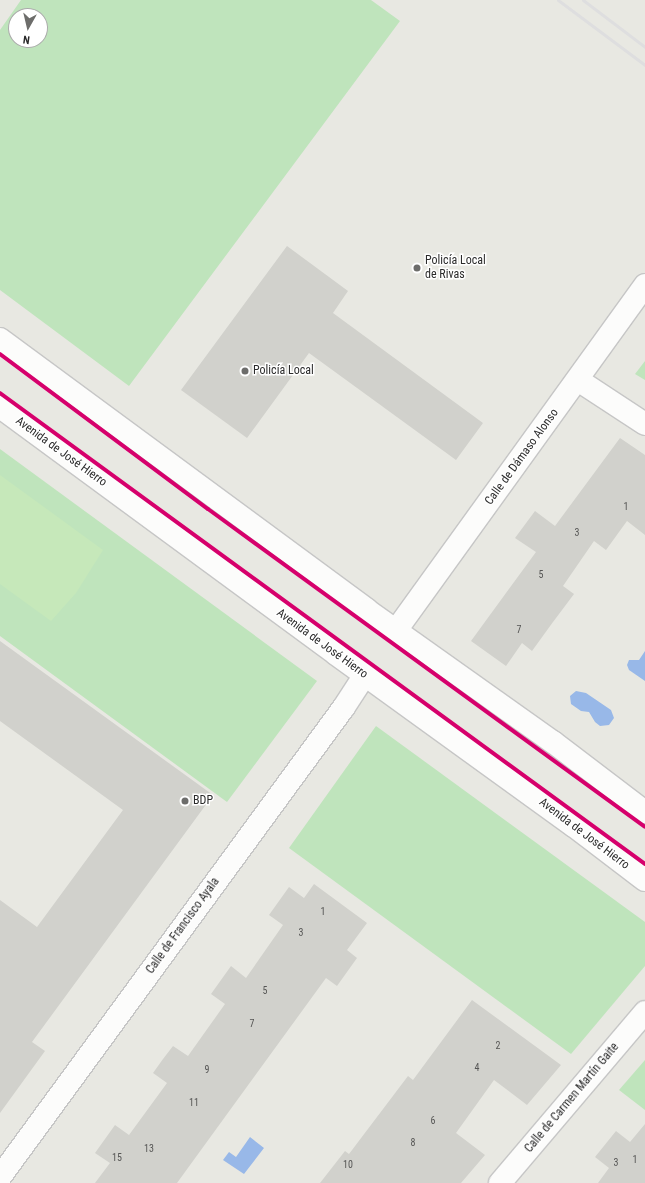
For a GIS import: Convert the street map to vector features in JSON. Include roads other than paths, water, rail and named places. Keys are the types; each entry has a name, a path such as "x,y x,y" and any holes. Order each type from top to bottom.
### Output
{"street":[{"name":"Calle de Dámaso Alonso","path":"397,630 645,285"},
{"path":"0,339 361,605 553,742 645,812"},
{"path":"578,380 645,424"},
{"name":"Avenida de José Hierro","path":"0,407 365,675 574,826 645,880"},
{"name":"Calle de Francisco Ayala","path":"0,1177 340,713 365,675"},
{"name":"Calle de Carmen Martín Gaite","path":"500,1183 645,1012"}],"water":[{"path":"645,651 645,681 629,670 627,665 629,660 639,660"},
{"path":"576,691 586,693 611,710 614,718 609,725 600,726 595,722 589,712 581,711 571,704 570,696"},
{"path":"250,1137 264,1148 244,1174 223,1160 229,1152 236,1157"}],"railway":[{"path":"558,0 645,65"},
{"path":"583,0 645,47"}],"place":[{"name":"Policía Local de Rivas","path":"417,268"},
{"name":"Policía Local","path":"245,371"},
{"name":"BDP","path":"185,801"}]}
